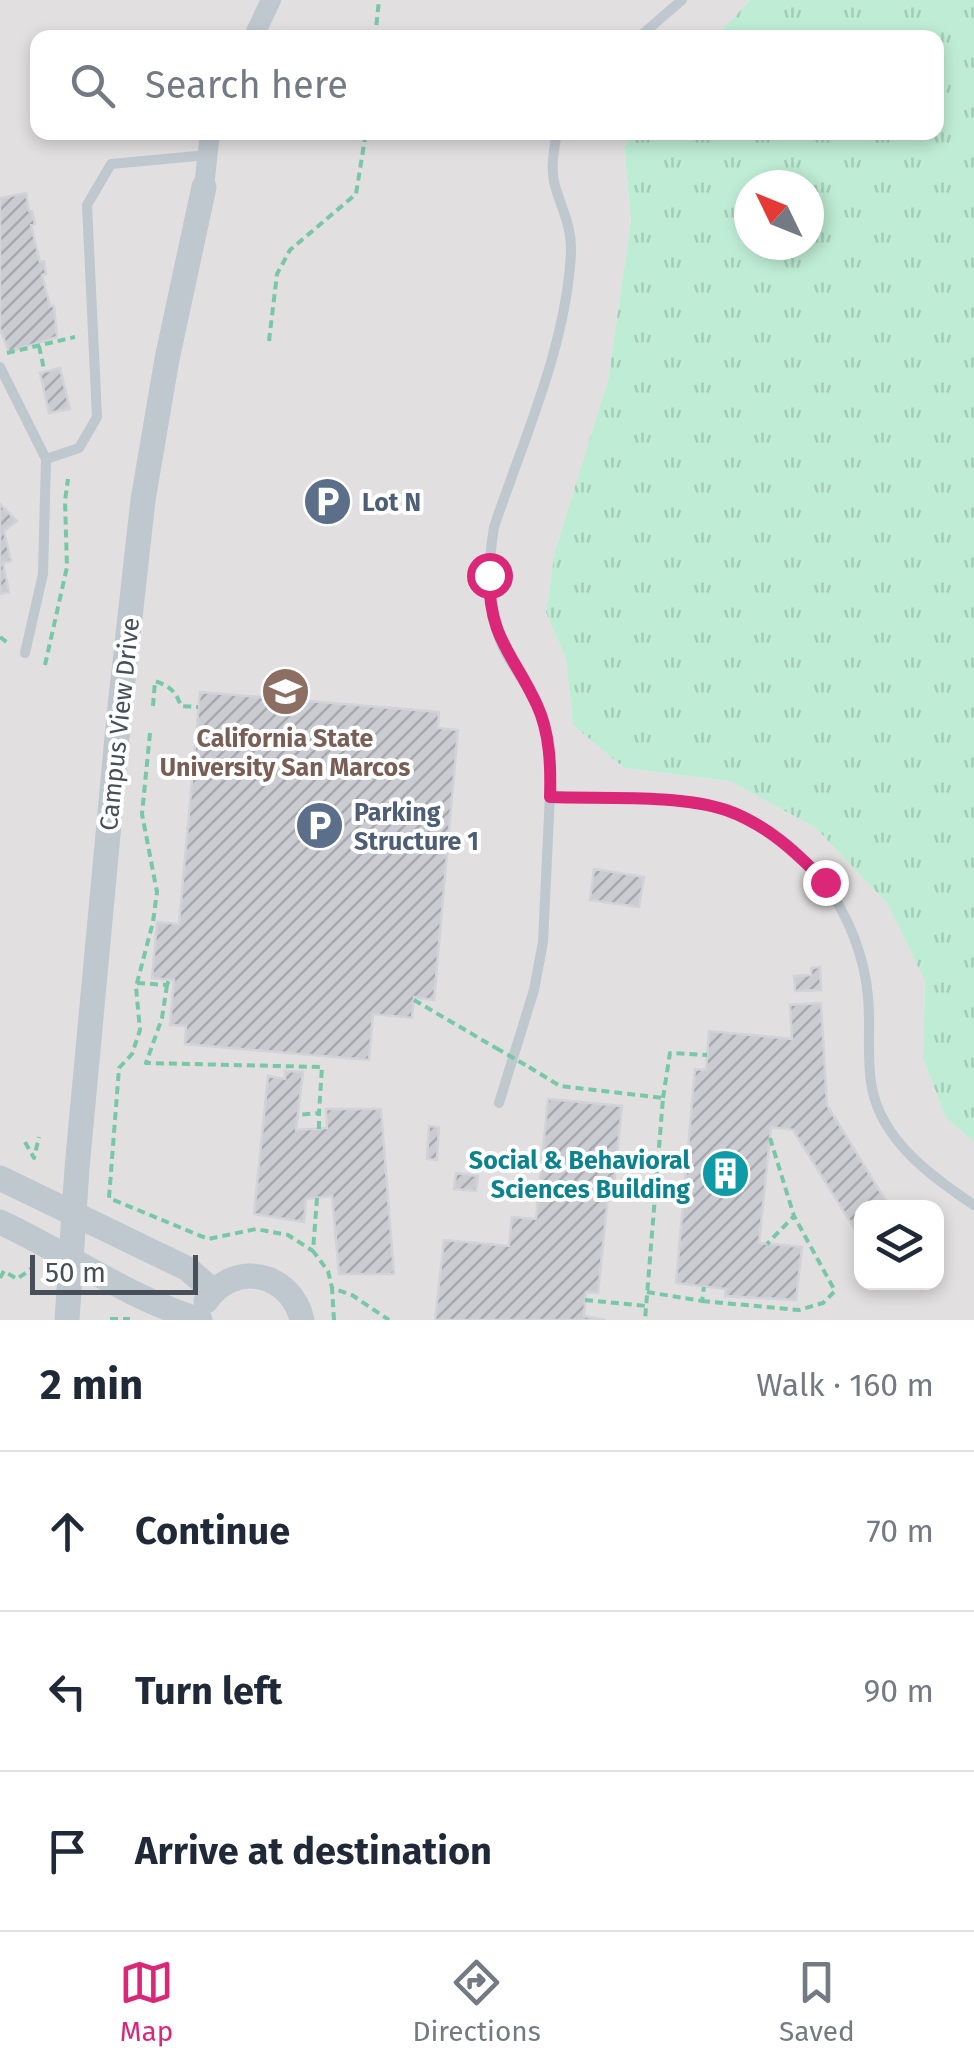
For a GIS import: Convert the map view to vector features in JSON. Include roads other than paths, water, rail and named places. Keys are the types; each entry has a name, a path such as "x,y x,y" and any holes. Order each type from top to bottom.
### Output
{"street":[{"path":"257,30 271,0"},
{"name":"Campus View Drive","path":"67,1320 142,500 204,187 209,140"},
{"path":"0,1178 188,1269 213,1291"},
{"path":"0,1222 124,1289 200,1320 213,1291 241,1276 258,1275 286,1289 302,1320"}],"lane":[{"path":"647,30 682,0"},
{"path":"499,1104 534,990 543,942 550,760 537,705 501,642 489,600 489,575 494,527 544,381 560,327 569,274 570,227 555,186 552,165 555,140"},
{"path":"46,460 79,448 97,417 86,205 111,164 208,155"},
{"path":"0,367 46,460 43,574 25,653"},
{"path":"550,797 676,802 724,810 792,848 825,882 856,933 868,994 872,1089 890,1131 915,1161 974,1204"}],"place":[{"name":"Lot N","path":"327,502"},
{"name":"California State University San Marcos","path":"285,692"},
{"name":"Parking Structure 1","path":"319,826"},
{"name":"Social & Behavioral Sciences Building","path":"725,1174"}]}
